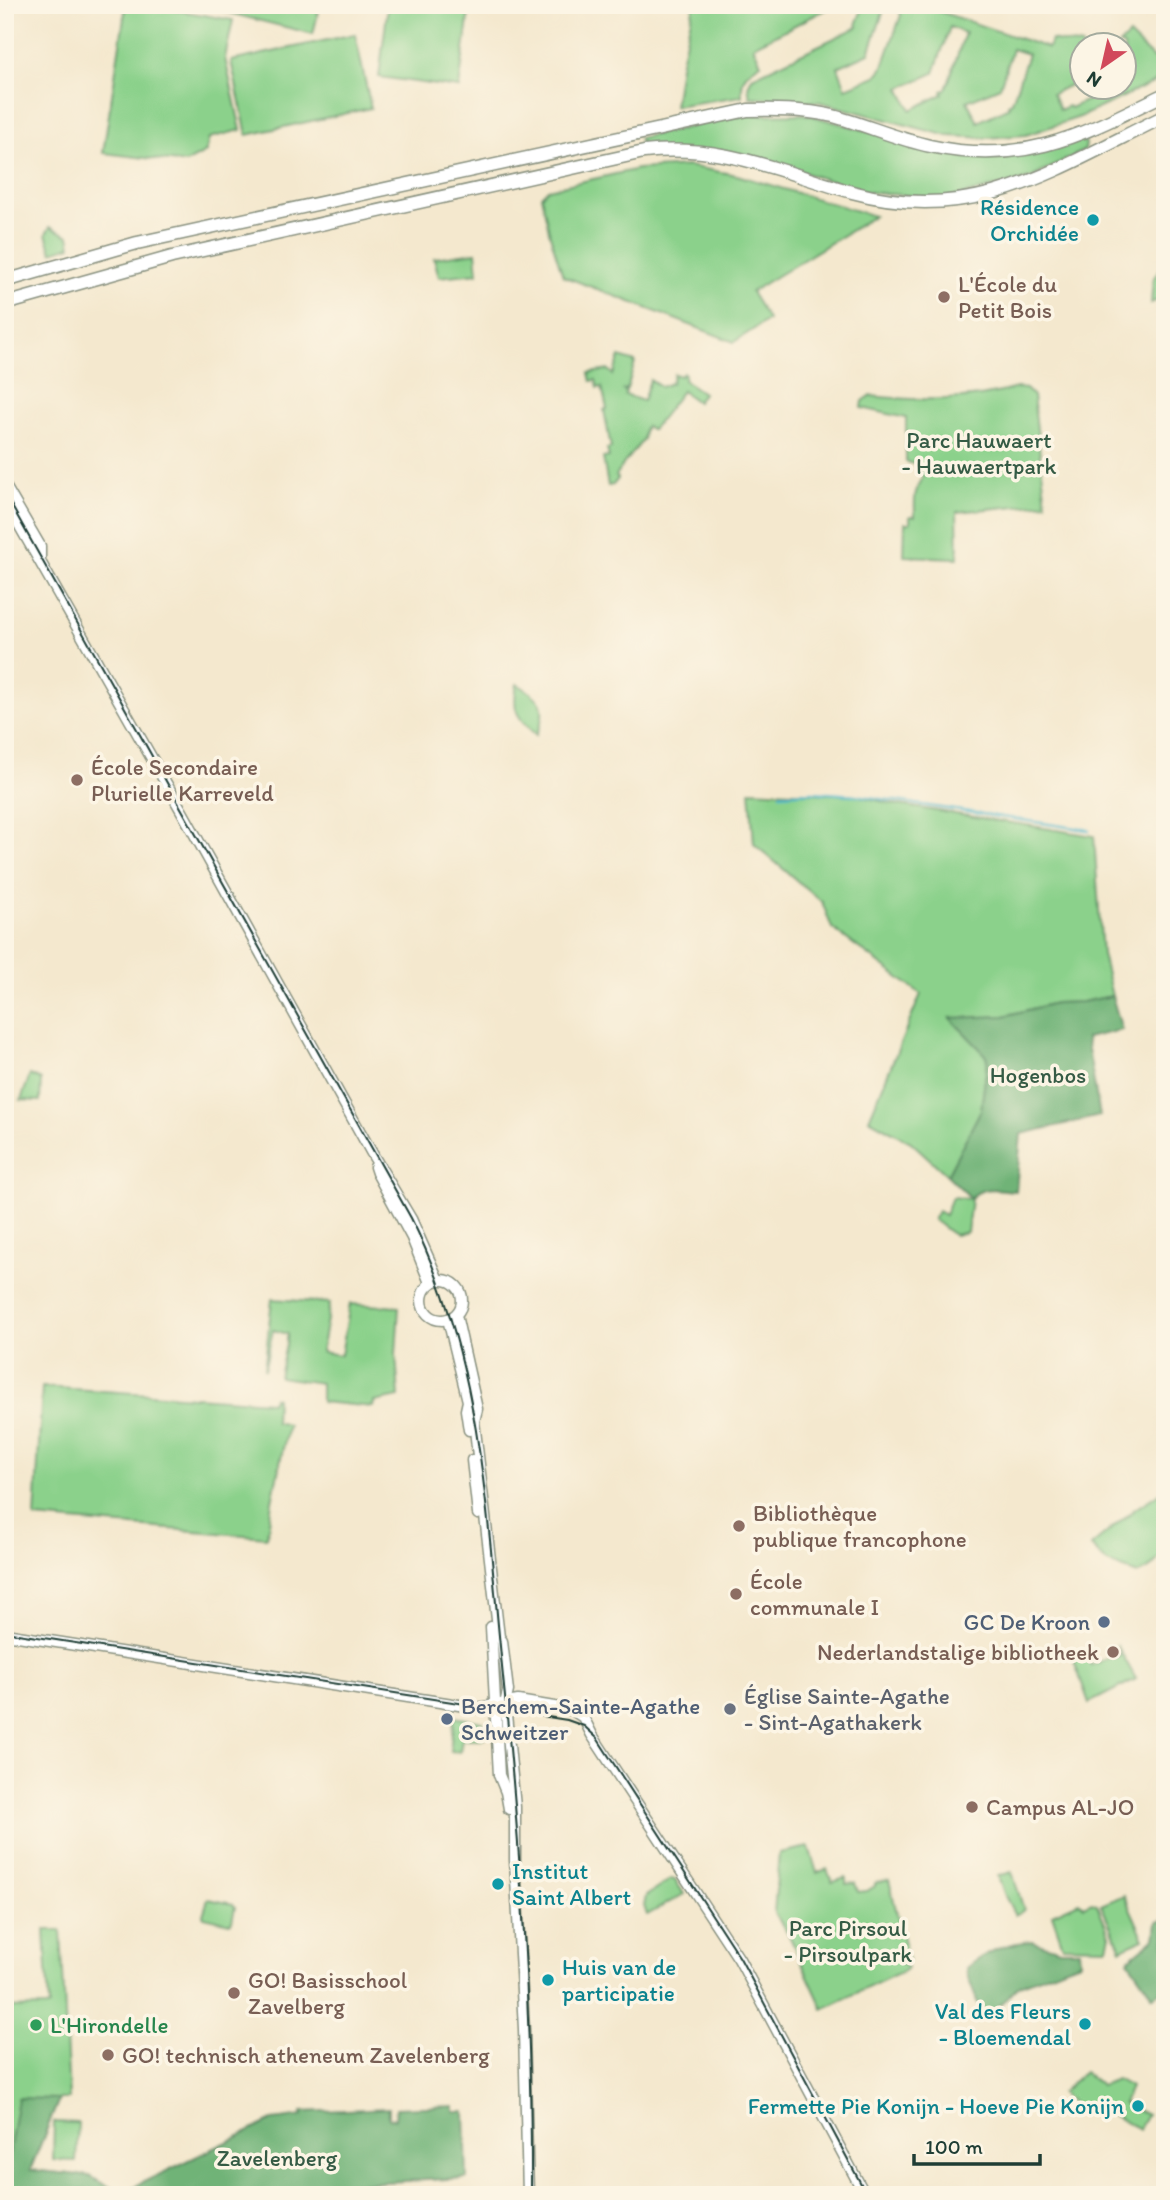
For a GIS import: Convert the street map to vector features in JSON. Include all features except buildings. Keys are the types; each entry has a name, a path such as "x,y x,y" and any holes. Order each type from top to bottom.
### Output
{"main road":[{"path":"5,281 136,243 748,110 807,111 930,146 997,152 1025,150 1084,134 1165,94"},
{"path":"5,304 168,258 644,152 671,149 717,152 883,199 919,203 953,202 987,196 1021,185 1165,116"},
{"path":"5,486 40,545 40,559"},
{"path":"5,500 411,1219 434,1282"},
{"path":"434,1282 452,1282 461,1292 462,1304 452,1317 432,1318 423,1308 422,1296 434,1282"},
{"path":"452,1317 477,1409 474,1421 499,1637 502,1641 508,1691 500,1704 499,1775 506,1792 515,1860 528,2195"},
{"path":"5,1634 478,1708 518,1701 572,1710 583,1717 592,1735 739,1959 865,2195"}],"green space":[{"path":"126,5 146,5 233,20 225,58 241,130 209,138 206,152 186,163 103,153"},
{"path":"197,5 320,5 313,34"},
{"path":"388,5 470,5 459,88 379,77"},
{"path":"694,5 835,5 753,46 761,63 745,76 742,96 674,106"},
{"path":"864,5 920,5 1048,48 1051,40 1068,43 1068,86 1052,94 1060,110 1083,102 1112,102 1080,117 1026,135 987,138 948,136 820,102 750,97 748,86 752,77 858,27 857,22","holes":["885,7 899,10 901,15 882,69 876,76 846,88 838,67 869,53","950,27 965,33 946,89 942,91 943,94 911,110 900,88 934,73","1012,49 1028,54 1012,102 1008,104 1009,107 978,122 967,101 1000,87"]},
{"path":"355,34 371,108 247,135 231,61"},
{"path":"1138,44 1161,66 1161,79 1138,90"},
{"path":"805,114 945,152 1083,138 1086,144 1085,150 1031,178 946,199 867,192 769,162 642,149 639,138 743,115"},
{"path":"688,166 737,175 874,216 751,292 768,320 734,342 563,276 541,196 548,189 638,169"},
{"path":"50,227 69,236 71,246 52,252 46,234"},
{"path":"476,252 478,273 439,277 434,258"},
{"path":"1165,262 1165,297 1151,303 1153,279"},
{"path":"620,357 635,362 627,389 622,390 626,391 625,395 643,401 650,380 661,387 671,383 674,374 681,376 683,373 684,380 703,393 697,402 682,391 652,430 646,426 643,440 624,463 616,476 618,479 608,486 603,458 609,457 607,449 611,448 604,410 607,409 602,387 598,388 596,380 591,381 589,373 609,370 613,375"},
{"name":"Parc Hauwaert - Hauwaertpark","path":"1017,388 1026,389 1033,396 1046,503 957,512 958,558 904,556 905,523 910,523 910,516 915,516 915,495 922,473 918,465 906,462 906,418 862,408 863,401 870,396 907,399 963,398"},
{"path":"517,684 541,704 542,717 536,735 517,712"},
{"path":"750,790 855,795 893,804 1094,836 1102,954 1112,996 1082,1002 1055,1003 1004,1016 951,1019 988,1057 981,1110 947,1175 911,1142 869,1119 921,994 832,928 822,902 754,844"},
{"name":"Hogenbos","path":"1112,996 1122,1030 1086,1038 1100,1116 1021,1134 1016,1191 986,1190 971,1198 947,1175 981,1110 988,1057 950,1018 1004,1016 1055,1003 1082,1002"},
{"path":"30,1075 41,1080 40,1101 21,1100"},
{"path":"952,1197 971,1199 967,1232 955,1235 933,1220 938,1211 945,1215"},
{"path":"272,1299 330,1303 321,1352 341,1355 350,1304 399,1307 396,1354 399,1397 374,1402 373,1407 321,1402 321,1383 279,1377 288,1334 273,1330 264,1370"},
{"path":"42,1387 271,1402 273,1397 276,1398 275,1422 288,1425 267,1537 35,1518"},
{"path":"1163,1491 1165,1552 1148,1570 1138,1574 1107,1563 1091,1546 1135,1509"},
{"path":"1117,1645 1136,1679 1089,1703 1073,1658 1084,1654 1091,1665 1120,1655"},
{"path":"454,1717 483,1722 484,1739 462,1739 460,1752 450,1751"},
{"name":"Parc Pirsoul - Pirsoulpark","path":"809,1847 817,1873 827,1869 832,1882 846,1878 846,1884 855,1883 858,1892 867,1891 875,1886 875,1883 889,1880 908,1960 902,1960 900,1963 907,1967 905,1970 823,2009 788,1933 774,1913 779,1853"},
{"path":"1012,1872 1024,1910 1015,1915 998,1876"},
{"path":"671,1879 675,1880 684,1894 647,1915 644,1906 646,1896"},
{"path":"1124,1895 1144,1939 1121,1949 1101,1905"},
{"path":"208,1899 233,1904 235,1907 230,1923 204,1917"},
{"path":"1079,1902 1083,1906 1092,1902 1097,1904 1110,1935 1107,1947 1063,1946 1052,1914"},
{"path":"1165,1920 1165,1988 1153,1996 1128,1960 1155,1938 1157,1922"},
{"name":"Zavelenberg","path":"45,1930 61,1930 69,2099 59,2099 30,2170 89,2176 121,2193 273,2120 324,2195 5,2195 5,2008 49,2007"},
{"path":"1032,1941 1060,1950 1079,1950 1080,1962 1019,1985 989,2016 982,2014 966,1968 997,1949"},
{"path":"1084,2072 1101,2085 1116,2079 1130,2087 1123,2103 1147,2115 1139,2129 1100,2109 1095,2115 1071,2102 1061,2093"},
{"path":"18,2098 59,2099 30,2170 89,2176 121,2193 273,2120 303,2116 302,2112 389,2108 389,2118 395,2119 396,2108 454,2106 454,2111 465,2111 467,2178 323,2185 324,2195 5,2195 5,2177"},
{"path":"54,2122 78,2123 76,2161 53,2160"}],"waterway":[{"path":"780,794 812,792 855,795 1089,830"}],"tram line":[{"path":"5,494 411,1218 435,1272 454,1328 468,1385 486,1501 509,1742 527,2000 531,2195"},
{"path":"5,1632 567,1720 584,1726 597,1738 740,1958 867,2195"}],"place":[{"name":"Résidence Orchidée","path":"1093,220"},
{"name":"L'École du Petit Bois","path":"944,297"},
{"name":"École Secondaire Plurielle Karreveld","path":"77,780"},
{"name":"Bibliothèque publique francophone","path":"739,1526"},
{"name":"École communale I","path":"736,1594"},
{"name":"GC De Kroon","path":"1104,1622"},
{"name":"Nederlandstalige bibliotheek","path":"1113,1652"},
{"name":"Église Sainte-Agathe - Sint-Agathakerk","path":"730,1709"},
{"name":"Berchem-Sainte-Agathe Schweitzer","path":"447,1719"},
{"name":"Campus AL-JO","path":"972,1807"},
{"name":"Institut Saint Albert","path":"498,1884"},
{"name":"Huis van de participatie","path":"548,1980"},
{"name":"GO! Basisschool Zavelberg","path":"234,1993"},
{"name":"Val des Fleurs - Bloemendal","path":"1085,2024"},
{"name":"L'Hirondelle","path":"36,2025"},
{"name":"GO! technisch atheneum Zavelenberg","path":"108,2055"},
{"name":"Fermette Pie Konijn - Hoeve Pie Konijn","path":"1138,2106"}]}
